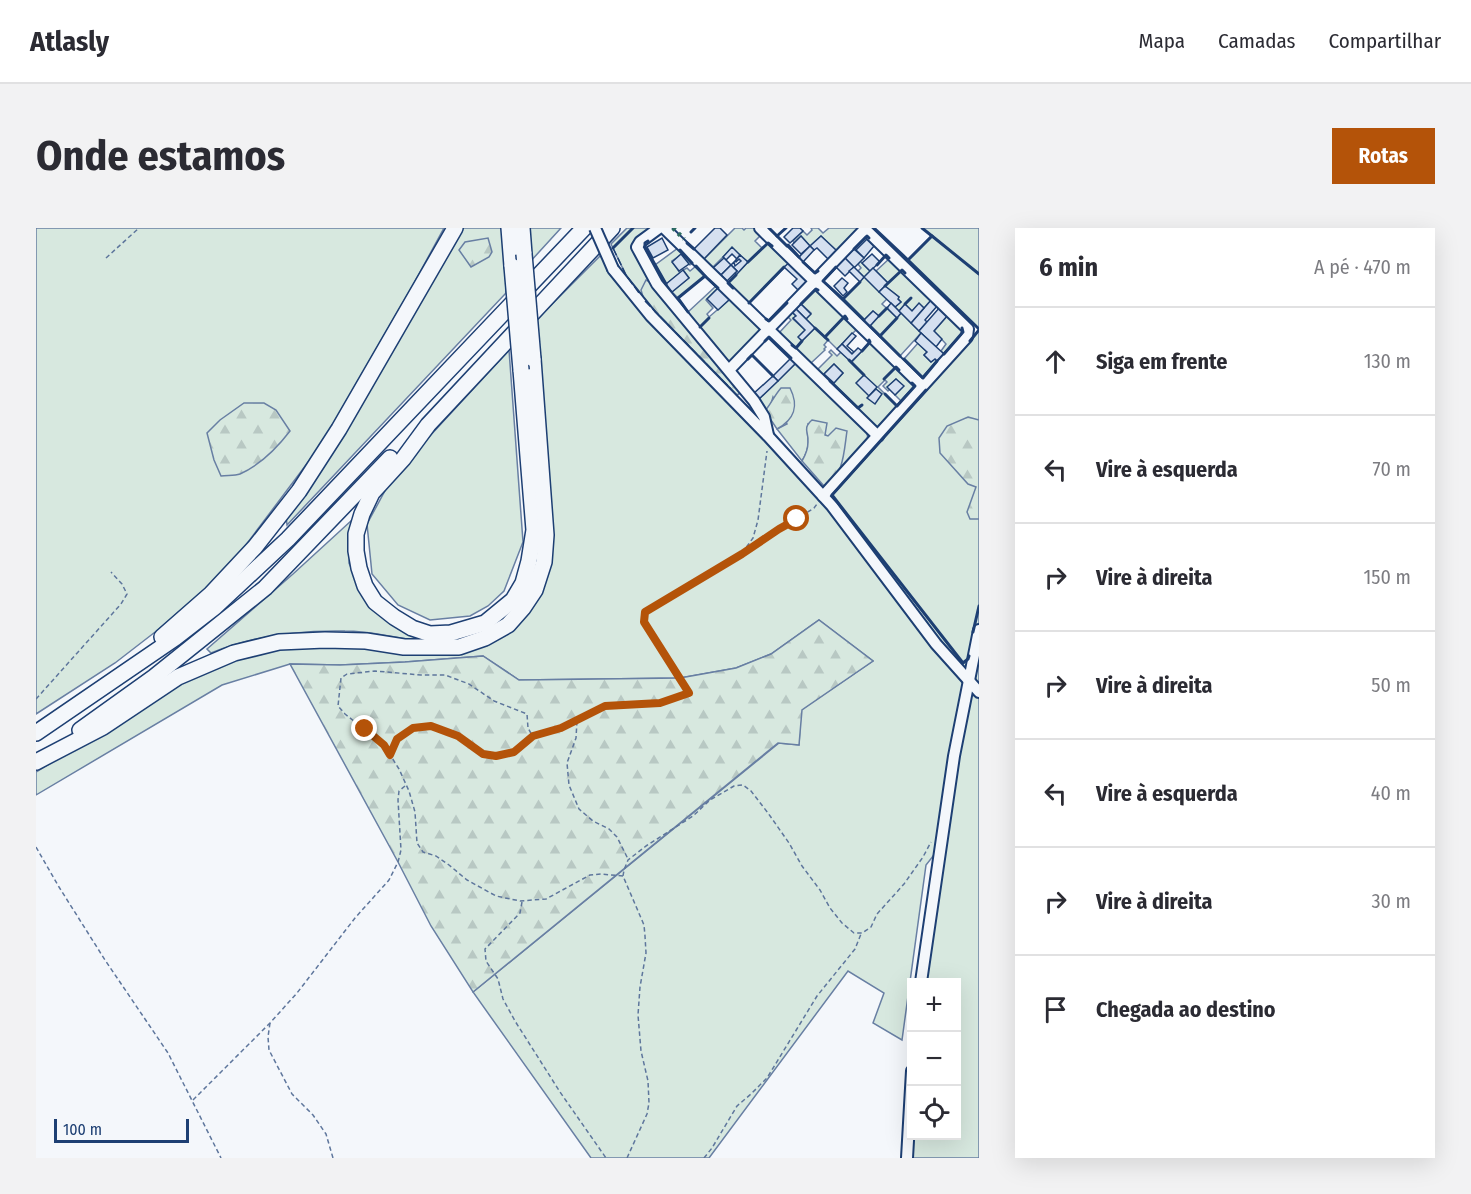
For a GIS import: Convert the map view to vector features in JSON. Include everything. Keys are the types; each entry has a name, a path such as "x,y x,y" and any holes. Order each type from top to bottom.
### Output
{"highway":[{"path":"108,685 211,594 255,547 298,491 339,429 455,228"},
{"path":"509,228 512,266 521,370 534,530 529,561 523,583 513,600 485,623 451,633 430,634 412,628 394,617 375,602 365,586 356,551 356,534 362,514 372,493 403,459 428,425 612,228"},
{"path":"36,762 103,727 178,677 234,653 279,642 325,640 366,641 404,646 459,646 485,638 508,625 535,590 544,562 546,535 522,228"},
{"path":"36,733 176,638 216,607 288,539 584,228"},
{"path":"36,762 154,678 265,588 399,448 428,425"}],"street":[{"path":"596,228 613,269 651,316 768,436 832,506 936,644 979,692"},
{"path":"659,228 640,242 637,248 657,284 754,401 764,417 768,436"},
{"path":"664,228 878,436"},
{"path":"760,228 922,386"},
{"path":"729,370 865,229 968,329 967,337 823,496"},
{"path":"922,978 954,756 979,630"},
{"path":"907,1158 911,1086"}],"path":[{"path":"106,258 139,228"},
{"path":"742,554 753,538 758,520 768,436"},
{"path":"390,755 397,739 413,728 431,726 458,736 483,754 496,756 514,752 533,736 561,728 605,706 660,703 689,693 644,622 645,612 814,508 823,496"},
{"path":"36,699 121,604 127,594 122,584 111,572"},
{"path":"533,736 528,728 527,714 494,701 469,684 445,675 375,671 347,674 341,678 338,706 384,745 399,769 415,812 417,843 423,852 435,856 467,880 496,896 522,901 546,899 590,875 623,876"},
{"path":"577,720 576,738 567,763 569,785 579,809 617,837 628,860"},
{"path":"193,1100 297,993 355,918 389,880 401,850 398,800 399,791 406,785"},
{"path":"627,1158 647,1114 649,1103 638,1015 646,953 645,936 644,925 623,876 628,860 645,846 693,816 711,800 734,786 743,785 752,791 774,820 802,866 842,923 854,933 862,933"},
{"path":"704,1158 737,1106 766,1078 816,996 855,949 862,933 871,927 876,914 904,884 932,840 944,827"},
{"path":"36,847 105,960 168,1053 221,1158"},
{"path":"522,901 520,913 485,949 486,961 498,979 503,999 514,1021 606,1158"},
{"path":"270,1023 269,1050 292,1094 313,1115 326,1134 333,1158"}],"green space":[{"path":"36,228 444,228 321,445 227,570 159,629 115,663 36,714"},
{"path":"457,228 504,228 506,293 287,525 286,516"},
{"path":"526,228 561,228 529,263"},
{"path":"627,228 653,228 637,240 650,282 644,300 626,275 611,244"},
{"path":"735,228 744,230 754,228 761,235 755,241 762,248 768,243 789,263 749,303 728,283 748,262 732,248 712,268 704,259"},
{"path":"811,228 818,228 823,233 829,228 858,228 858,230 837,251 821,236 810,246 801,236 794,243 793,241 803,231 807,235 812,230"},
{"path":"922,228 979,228 979,329 908,260 931,236"},
{"path":"488,238 492,252 489,257 471,267 459,250 465,242"},
{"path":"678,248 692,263 690,265 681,255 672,261 680,273 666,284 655,265"},
{"path":"605,251 613,269 832,505 831,492 979,330 979,1158 907,1158 911,1140 961,1140 961,978 922,978 937,851 926,865 911,978 907,978 907,1004 902,1040 873,1023 884,993 848,971 709,1158 591,1158 473,992 779,743 799,745 801,710 873,661 819,620 771,654 736,668 680,678 519,680 483,656 340,665 290,664 222,685 36,795 36,772 144,706 178,682 233,658 280,646 480,645 535,590 533,323"},
{"path":"890,258 932,299 924,308 919,304 912,311 905,304 899,311 895,307 901,302 899,297 885,286 888,283 876,271"},
{"path":"860,261 870,271 887,299 882,304 897,318 901,313 921,333 900,356 870,326 879,316 873,311 864,320 843,299 864,277 858,271 861,268 858,264"},
{"path":"696,266 705,276 678,298 672,292 689,278 683,270 687,268 690,271"},
{"path":"646,280 742,392 737,395 644,300 641,290"},
{"path":"716,286 718,288 706,300 713,308 707,314 709,317 730,299 762,330 729,363 725,363 688,312"},
{"path":"816,289 857,329 837,349 828,340 824,345 825,350 811,363 779,333 791,320 788,317 792,312 796,316 793,319 805,330 803,340 815,328 806,319 811,313 801,304"},
{"path":"948,315 963,332 944,354 941,351 946,344 934,331"},
{"path":"870,342 915,386 901,401 895,395 903,386 896,379 888,387 890,389 888,391 883,386 887,382 885,380 878,387 898,407 878,428 833,384 843,373 834,364 823,375 818,369 832,355 829,352 831,350 837,356 841,352 852,362"},
{"path":"918,343 927,352 924,355 931,362 935,359 937,361 923,378 904,359"},
{"path":"509,350 523,542 504,591 488,606 470,616 430,620 398,605 372,574 367,524 393,476"},
{"path":"796,363 867,433 868,440 837,475 828,436 808,424 808,446 802,461 777,429 787,424 773,397 765,411 758,400"},
{"path":"781,388 790,388 795,406 788,421 777,429 765,411"},
{"path":"244,403 264,403 276,410 290,431 274,450 254,466 240,474 221,476 207,433 220,420"},
{"path":"968,417 979,420 979,519 970,519 967,512 976,487 968,484 940,453 939,438 947,426"},
{"path":"812,420 827,423 825,435 828,436 836,428 847,431 842,463 836,477 824,486 802,461 808,445 807,428"},
{"path":"352,520 349,563 364,596 418,635 415,640 354,631 328,631 260,638 211,653 207,649 293,574"},
{"path":"819,620 873,661 802,710 799,745 778,743 473,992 431,926 290,664 340,665 483,656 519,680 680,678 736,668 771,654"}],"building":[{"path":"715,228 720,228 727,235 704,259 694,249"},
{"path":"793,228 800,228 803,231 790,243 784,237"},
{"path":"801,236 810,246 801,254 792,245"},
{"path":"821,236 837,251 829,260 817,248 814,250 810,246"},
{"path":"662,238 668,250 653,258 647,247"},
{"path":"867,239 874,246 864,258 856,250"},
{"path":"810,246 814,250 803,262 799,257"},
{"path":"732,247 740,255 737,259 732,254 726,260 723,257"},
{"path":"854,249 864,258 854,268 845,258"},
{"path":"681,254 689,264 679,271 672,262"},
{"path":"872,254 880,262 870,271 862,263"},
{"path":"740,255 748,262 736,275 737,271 731,265 734,262 735,266 741,261 739,259 735,261"},
{"path":"724,258 731,265 721,275 713,268"},
{"path":"845,258 854,267 845,276 836,267"},
{"path":"789,263 808,281 798,290 792,284 797,279 784,267"},
{"path":"731,265 737,271 727,281 721,275"},
{"path":"854,267 864,277 860,282 849,271"},
{"path":"873,268 888,283 879,292 864,277"},
{"path":"683,270 689,278 672,292 666,284"},
{"path":"842,278 848,283 844,288 847,292 843,296 834,286"},
{"path":"885,286 899,297 901,302 895,307 879,292"},
{"path":"718,288 730,299 718,310 707,299"},
{"path":"932,299 938,305 919,331 911,323"},
{"path":"891,303 901,313 897,318 887,308"},
{"path":"919,303 924,308 911,323 899,311 905,304 912,311"},
{"path":"801,304 811,314 806,319 796,309"},
{"path":"940,307 948,315 934,331 942,339 936,347 919,331"},
{"path":"796,309 815,328 802,341 798,337 805,330 793,318 796,316 792,312"},
{"path":"873,311 879,316 870,326 864,320"},
{"path":"852,333 856,336 847,346 854,352 852,354 842,344"},
{"path":"921,333 944,354 937,361 935,359 931,362 924,355 927,352 915,341"},
{"path":"842,344 852,354 858,348 862,351 851,362 837,349"},
{"path":"791,358 796,363 778,381 773,376"},
{"path":"834,364 843,373 834,383 824,374"},
{"path":"864,375 877,387 869,396 856,383"},
{"path":"773,376 778,381 758,400 753,394"},
{"path":"896,379 904,386 895,395 887,387"},
{"path":"876,389 882,394 875,404 867,398"}],"hedge":[{"path":"673,228 684,239"}],"fence":[{"path":"613,248 626,275 639,293"},
{"path":"645,301 731,389"}],"wall":[{"path":"613,248 633,228"},
{"path":"691,232 695,228"},
{"path":"769,228 787,246"},
{"path":"777,236 786,228"},
{"path":"874,228 908,260"},
{"path":"922,228 932,236"},
{"path":"854,249 867,236 869,238"},
{"path":"979,274 932,236 908,260 979,329"},
{"path":"648,241 645,247 666,284"},
{"path":"687,243 694,249"},
{"path":"748,262 768,243 772,246"},
{"path":"788,245 799,257"},
{"path":"680,250 692,263"},
{"path":"877,265 886,255 889,258"},
{"path":"803,262 815,273 818,271"},
{"path":"696,266 705,276"},
{"path":"749,303 784,267"},
{"path":"836,267 823,281 843,299 860,282"},
{"path":"885,286 902,270 905,273"},
{"path":"733,288 728,283 736,275"},
{"path":"688,312 678,298 705,276 718,288"},
{"path":"801,304 816,289 818,290"},
{"path":"905,304 911,298"},
{"path":"843,299 864,320"},
{"path":"766,319 769,321 787,303"},
{"path":"879,316 887,308"},
{"path":"825,337 845,316 847,319"},
{"path":"700,327 709,318"},
{"path":"880,336 897,318"},
{"path":"870,326 900,356"},
{"path":"815,328 828,340"},
{"path":"944,354 963,332 962,328"},
{"path":"970,341 979,330"},
{"path":"765,341 769,337 791,358"},
{"path":"862,351 870,342 869,340"},
{"path":"792,345 796,348 802,341"},
{"path":"748,359 752,355 773,376"},
{"path":"904,359 923,378 937,361"},
{"path":"849,360 864,375"},
{"path":"884,379 896,367 899,370"},
{"path":"830,381 858,408 862,405"},
{"path":"885,394 897,406 915,386 912,383"},
{"path":"926,390 832,495 963,663 969,656"},
{"path":"973,632 979,606"}],"route":[{"path":"365,729 384,745 390,755 397,739 413,728 431,726 458,736 483,754 496,756 514,752 533,736 561,728 605,706 660,703 689,693 644,622 645,612 797,519"}]}
